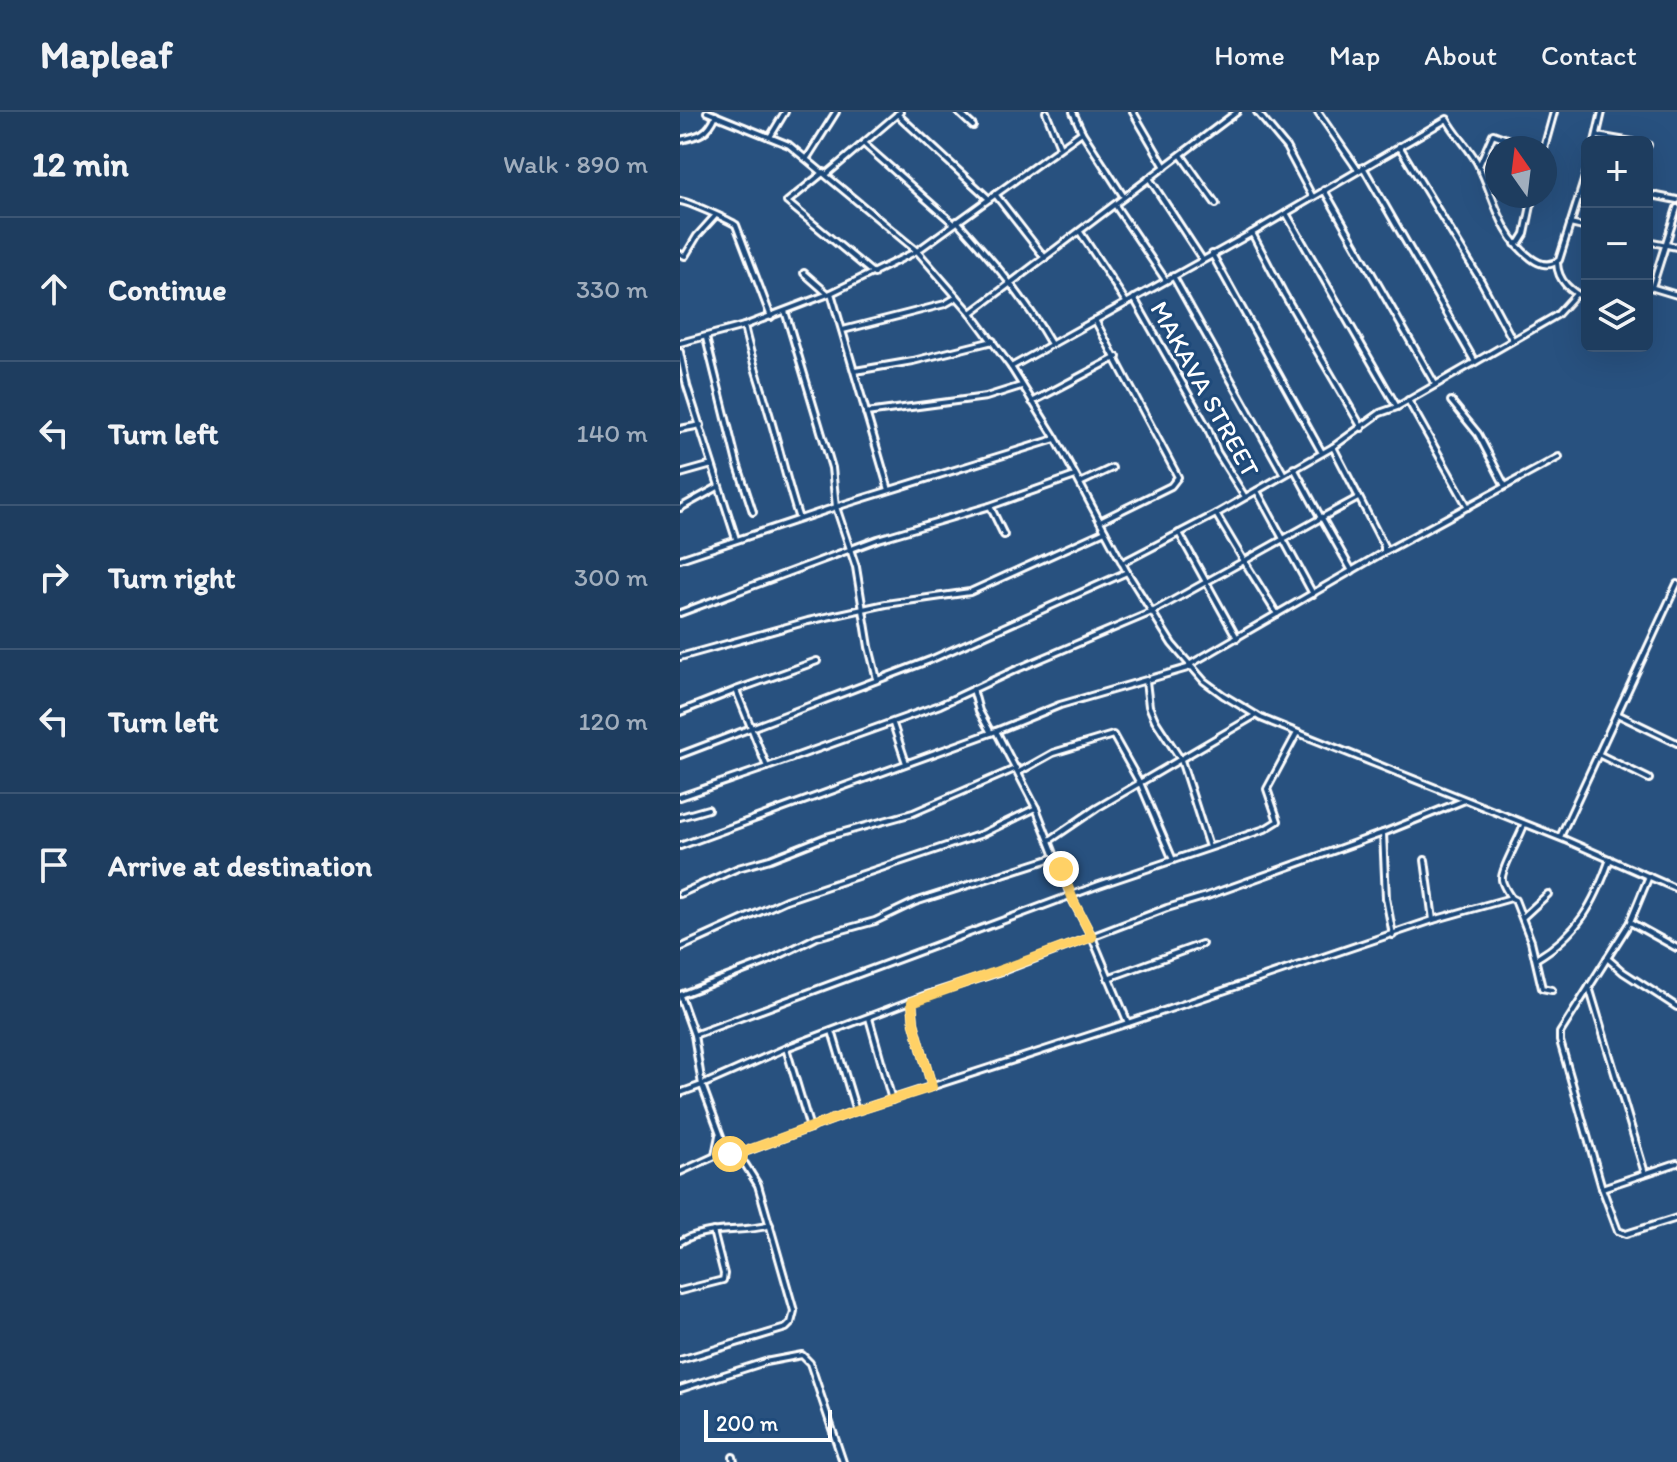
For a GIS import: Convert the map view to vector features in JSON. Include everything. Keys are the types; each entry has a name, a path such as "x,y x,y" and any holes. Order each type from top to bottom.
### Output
{"street":[{"path":"707,112 770,137 807,158 917,251 971,313 1011,367 1056,439 1122,563 1152,612 1190,666 1223,695 1297,733 1560,837 1675,888 1677,881"},
{"path":"770,137 785,112"},
{"path":"807,158 836,112"},
{"path":"958,112 973,126"},
{"path":"1046,112 1060,148"},
{"path":"1133,112 1165,167"},
{"path":"971,313 1237,112"},
{"path":"1257,112 1286,147 1312,196"},
{"path":"1318,112 1360,168 1475,362"},
{"path":"1440,112 1479,166 1503,227 1514,244 1536,262 1548,265 1557,263"},
{"path":"1547,136 1554,112"},
{"path":"1597,136 1602,112"},
{"path":"874,274 786,200 864,144 898,113 989,199"},
{"path":"1075,113 1082,132 1124,197"},
{"path":"680,140 703,135 710,129 716,115"},
{"path":"1011,367 1252,233 1447,119"},
{"path":"680,343 771,317 874,274 917,251 1082,132"},
{"path":"864,144 955,222 999,266 1051,344"},
{"path":"1399,146 1481,281 1512,339"},
{"path":"1479,166 1485,152"},
{"path":"1181,155 1216,204"},
{"path":"1149,178 1202,259"},
{"path":"1324,190 1435,384"},
{"path":"995,194 1045,258"},
{"path":"1581,194 1557,263 1558,275 1581,297"},
{"path":"1653,195 1677,200"},
{"path":"680,201 688,201 736,225 771,317"},
{"path":"1115,205 1166,280"},
{"path":"1514,244 1520,242 1525,234 1530,208"},
{"path":"1652,280 1677,208"},
{"path":"1286,213 1397,407"},
{"path":"680,254 685,256 715,216"},
{"path":"1570,224 1581,227"},
{"path":"1080,232 1126,302"},
{"path":"1252,233 1362,428"},
{"path":"1653,242 1677,247"},
{"path":"1212,254 1322,452"},
{"path":"804,273 829,294 843,330 889,490"},
{"path":"1173,276 1283,474"},
{"path":"1653,287 1677,295"},
{"path":"1122,563 1216,514 1333,447 1380,413 1397,407 1557,315 1576,294"},
{"path":"843,330 945,304 957,297"},
{"name":"MAKAVA STREET","path":"1134,298 1208,429 1217,452 1245,497"},
{"path":"785,311 832,468 836,507 856,567 877,679"},
{"path":"1095,320 1178,477 1171,486 1100,521"},
{"path":"744,326 750,358 799,519"},
{"path":"706,338 737,463 753,512"},
{"path":"855,371 913,361 993,341"},
{"path":"680,352 687,386 736,539"},
{"path":"1032,402 1117,357"},
{"path":"866,413 986,397 1022,386"},
{"path":"1408,400 1468,507"},
{"path":"1451,401 1478,434 1505,486"},
{"path":"680,429 701,425"},
{"path":"680,559 1056,439"},
{"path":"1333,447 1384,546 1384,552"},
{"path":"680,846 1060,705 1190,666 1384,552 1559,457"},
{"path":"680,474 712,465"},
{"path":"1080,483 1112,468"},
{"path":"1294,468 1352,571"},
{"path":"680,613 878,539 990,506 1075,476"},
{"path":"680,508 718,487"},
{"path":"1256,490 1313,594"},
{"path":"680,797 893,724 1152,612 1358,498"},
{"path":"990,506 1004,535"},
{"path":"1216,514 1277,614"},
{"path":"680,657 733,640 864,610 970,592 1106,531"},
{"path":"1179,533 1237,638"},
{"path":"680,755 930,660 1127,572"},
{"path":"1560,837 1677,584"},
{"path":"680,712 817,661"},
{"path":"1146,681 1149,706 1181,760 1209,847"},
{"path":"973,689 979,711 1018,770 1036,808 1071,897 1092,937 1128,1023"},
{"path":"736,690 767,767"},
{"path":"1617,714 1677,743"},
{"path":"1050,840 1097,808 1257,715"},
{"path":"893,724 906,763"},
{"path":"694,1035 1265,829 1277,822 1279,817 1267,789 1297,733"},
{"path":"680,894 738,868 826,837 913,813 1053,753 1109,734 1115,737 1141,785 1173,860"},
{"path":"1598,754 1649,779"},
{"path":"680,1093 786,1048 1167,908 1383,833 1465,800"},
{"path":"680,948 786,900 964,840 1036,808"},
{"path":"680,817 708,809"},
{"path":"1525,824 1502,871 1502,881 1523,917 1542,988 1552,990"},
{"path":"1383,833 1386,898 1393,935"},
{"path":"680,1360 769,1333 791,1323 794,1311 758,1185 745,1164 733,1155 719,1135 702,1085 694,1035 680,996 764,963 817,937 875,921 915,902 1056,857"},
{"path":"1536,959 1575,930 1601,884 1610,859"},
{"path":"1425,860 1433,920"},
{"path":"1649,876 1630,922 1560,1033 1560,1041 1616,1227 1621,1233 1635,1232 1677,1218"},
{"path":"1523,917 1548,894"},
{"path":"680,1172 715,1156 733,1155 856,1111 1433,920 1511,898"},
{"path":"1630,922 1677,948"},
{"path":"1108,978 1202,944"},
{"path":"1607,958 1677,1007"},
{"path":"1589,987 1645,1173"},
{"path":"912,1002 914,1023 932,1087"},
{"path":"869,1018 892,1100"},
{"path":"832,1031 856,1111"},
{"path":"786,1048 810,1128"},
{"path":"715,1156 719,1135"},
{"path":"1602,1188 1677,1163"},
{"path":"680,1242 696,1233 770,1225"},
{"path":"680,1291 723,1280 713,1231"},
{"path":"680,1389 765,1362 802,1355 807,1358 813,1371 843,1462"}],"route":[{"path":"730,1154 735,1155 932,1087 914,1023 912,1002 1092,937 1061,869"}]}
